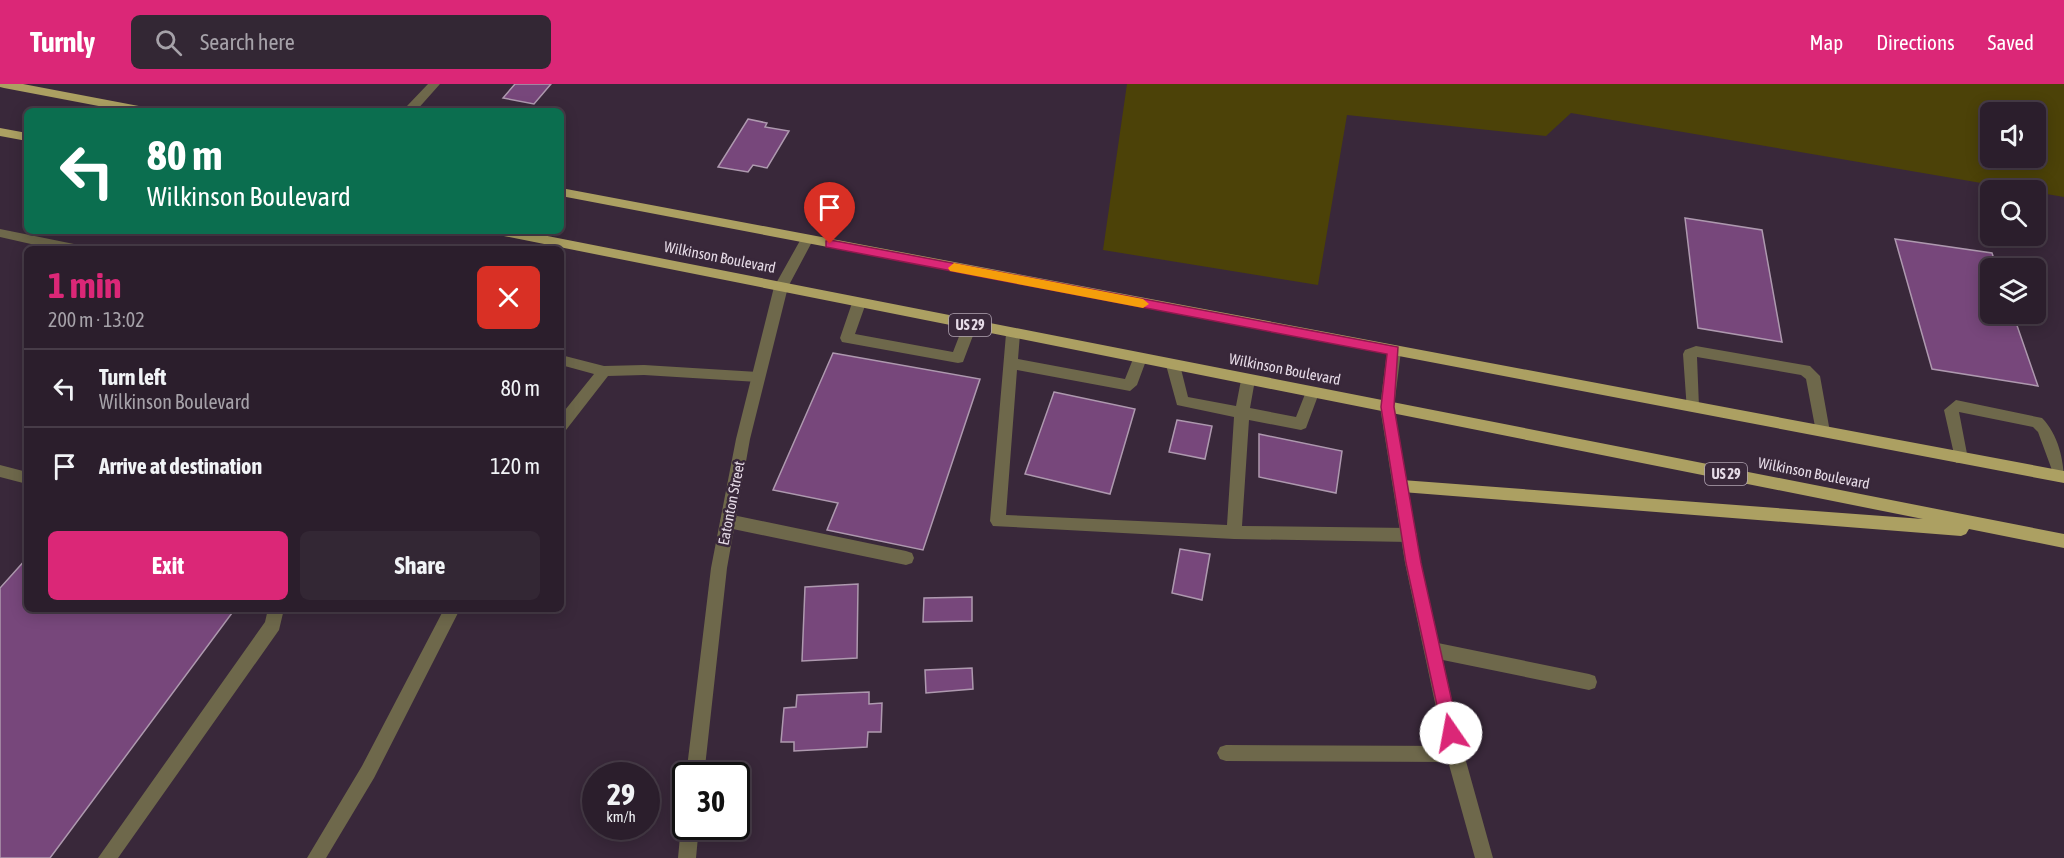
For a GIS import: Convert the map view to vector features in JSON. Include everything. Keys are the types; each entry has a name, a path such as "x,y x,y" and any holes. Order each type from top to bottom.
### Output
{"main road":[{"path":"4,84 129,108"},
{"path":"34,84 72,97"},
{"path":"0,132 24,136"},
{"path":"564,193 2062,477"},
{"name":"Wilkinson Boulevard","path":"514,234 2064,541"},
{"path":"1402,486 2032,534"}],"street":[{"path":"412,108 434,84"},
{"path":"0,233 60,246"},
{"name":"Eatonton Street","path":"696,762 705,671 728,521 758,377 781,287 807,240"},
{"path":"859,303 847,338 958,358 970,325"},
{"path":"1013,333 998,521 1234,532 1409,535"},
{"path":"1394,351 1387,407 1409,535 1455,754 1484,858"},
{"path":"1692,407 1690,354 1696,351 1805,370 1813,376 1823,432"},
{"path":"1011,363 1130,386 1140,358"},
{"path":"564,361 604,371 644,370 758,377"},
{"path":"1173,365 1182,401 1301,424 1312,393"},
{"path":"564,422 604,371"},
{"path":"1234,532 1242,412 1248,380"},
{"path":"1961,459 1951,410 1956,406 2037,422 2044,429 2062,477"},
{"path":"0,471 24,477"},
{"path":"728,521 906,558"},
{"path":"107,858 273,625 275,612"},
{"path":"316,858 368,772 450,612"},
{"path":"1433,650 1589,682"},
{"path":"1226,753 1455,754"},
{"path":"687,858 689,840"}],"shaded area":[{"path":"1127,84 2064,84 2064,197 2046,194 2046,180 1980,180 1980,183 1571,113 1546,136 1347,115 1318,285 1103,250"}],"building":[{"path":"515,84 551,84 534,104 503,98"},
{"path":"748,119 767,123 765,127 789,131 767,168 753,165 748,172 718,167"},
{"path":"1685,218 1762,230 1782,342 1698,328"},
{"path":"1895,239 1992,253 1994,258 1980,258 1980,324 2016,324 2038,386 1932,369"},
{"path":"833,353 980,379 923,550 827,530 838,503 773,490"},
{"path":"1054,392 1135,409 1110,494 1025,474"},
{"path":"1177,420 1212,426 1205,459 1169,452"},
{"path":"1259,434 1342,451 1336,493 1259,477"},
{"path":"1180,549 1210,554 1202,600 1172,593"},
{"path":"24,561 24,612 233,612 50,858 0,858 0,588"},
{"path":"858,584 857,658 802,661 805,587"},
{"path":"972,597 972,621 923,622 924,598"},
{"path":"972,668 973,689 926,693 925,670"},
{"path":"869,692 869,704 882,703 881,732 868,732 867,747 794,751 794,742 781,742 784,708 796,707 797,695"}],"slow traffic":[{"path":"954,268 1143,304"}],"route":[{"path":"830,244 1394,351 1387,407 1402,486 1413,563 1451,733"}]}
